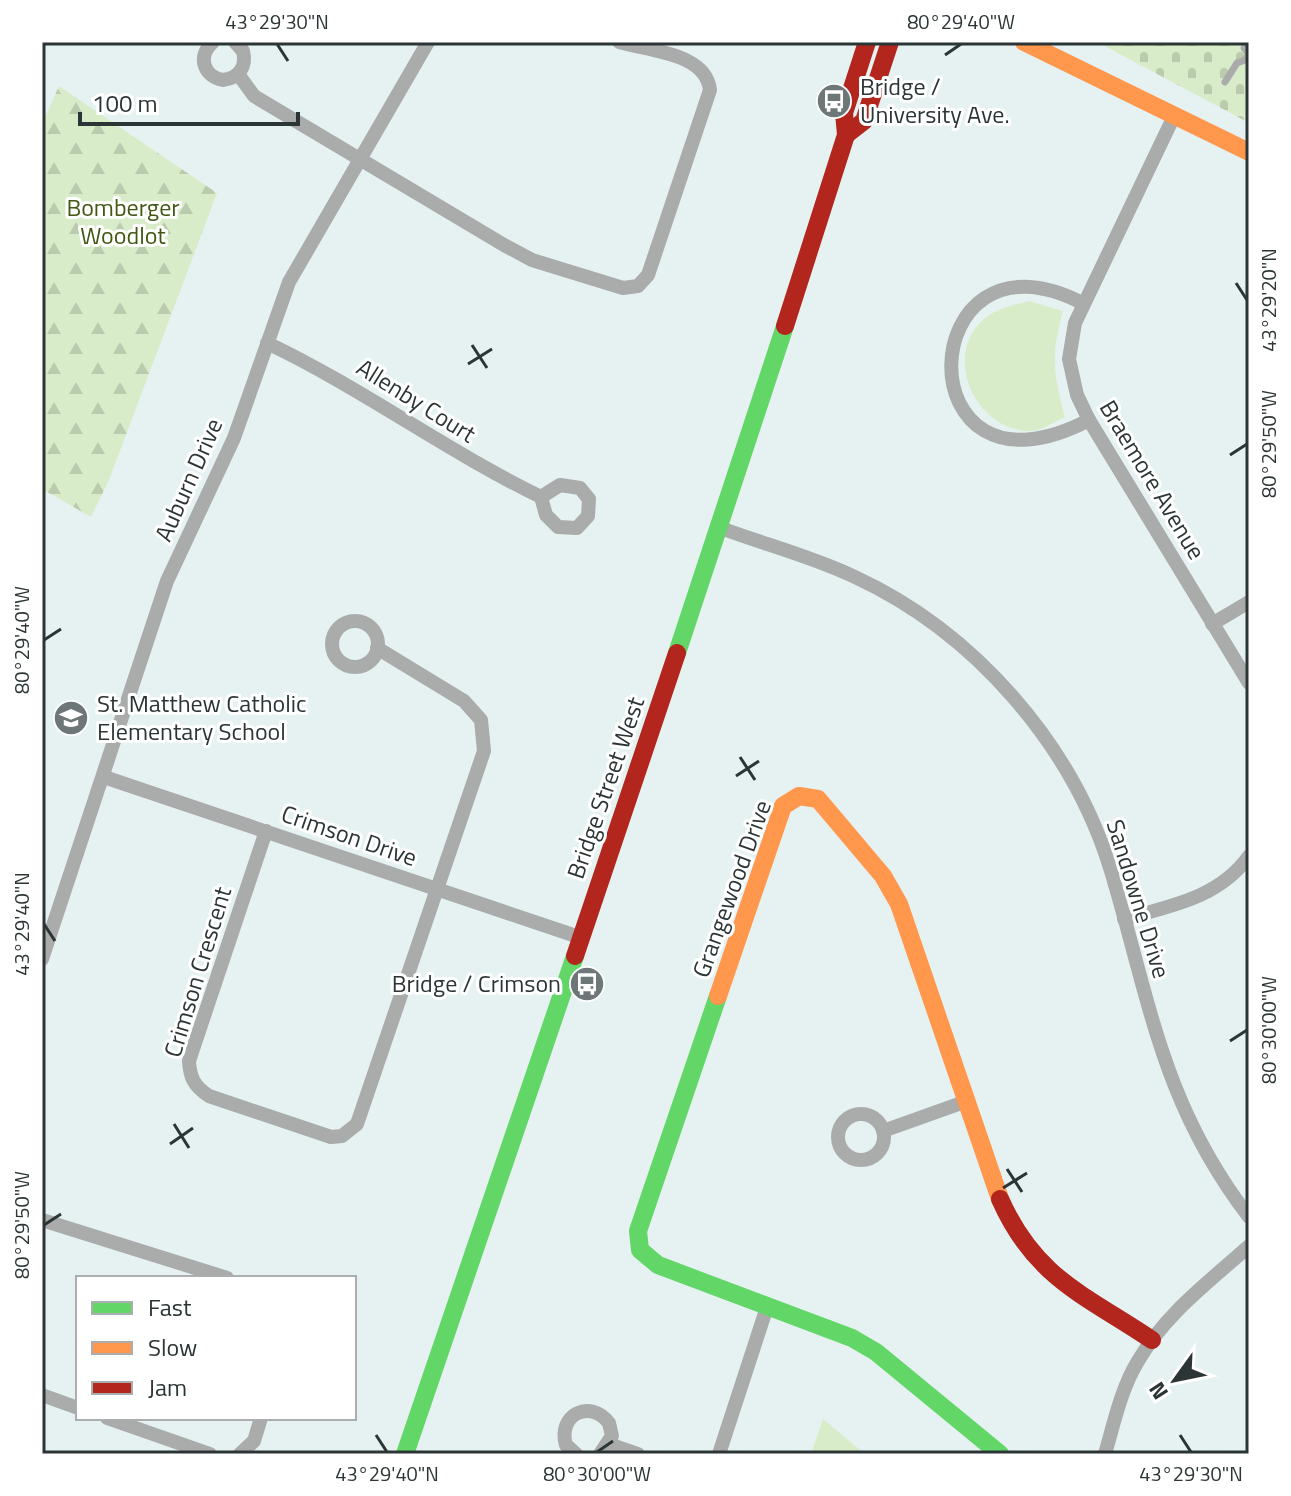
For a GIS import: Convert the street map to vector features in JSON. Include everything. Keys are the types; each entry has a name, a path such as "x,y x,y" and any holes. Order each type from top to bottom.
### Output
{"main road":[{"name":"Bridge Street West","path":"405,1454 718,527 846,135 844,113 867,42"},
{"name":"Bridge Street West","path":"846,135 864,121 890,42"},
{"path":"1024,42 1249,152"},
{"name":"Grangewood Drive","path":"1000,1454 876,1352 852,1338 658,1265 640,1250 638,1231 783,806 793,797 808,794 818,799 892,889 995,1187 1013,1229 1035,1258 1064,1282 1152,1340"}],"street":[{"path":"213,42 204,54 208,73 223,80 238,74 245,57 235,42"},
{"name":"Auburn Drive","path":"42,959 167,581 234,438 289,282 359,159 412,75 428,42"},
{"path":"238,74 254,96 532,260 623,288 638,286 648,275 710,90 709,75 698,64 619,42"},
{"name":"Braemore Avenue","path":"1175,114 1082,303 1069,359 1077,395 1089,420 1249,683"},
{"path":"1082,303 1026,285 999,291 966,316 951,346 949,367 953,386 966,413 999,438 1011,442 1042,440 1089,420"},
{"name":"Allenby Court","path":"267,343 327,372 478,466 541,497"},
{"name":"Sandowne Drive","path":"718,527 853,576 912,608 975,656 1021,707 1067,773 1088,811 1110,868 1168,1076 1216,1171 1249,1217"},
{"path":"1212,624 1249,602"},
{"name":"Crimson Crescent","path":"266,831 189,1061 190,1074 196,1087 209,1096 318,1132 342,1136 357,1124 484,751 481,720 464,701 377,648"},
{"name":"Crimson Drive","path":"104,777 579,937"},
{"path":"1124,919 1190,901 1225,883 1249,856"},
{"path":"883,1131 967,1101"},
{"path":"42,1220 221,1276"},
{"path":"1105,1454 1125,1389 1152,1340 1170,1316 1249,1246"},
{"path":"719,1454 767,1307"},
{"path":"42,1395 76,1407"},
{"path":"576,1454 566,1445 565,1424 577,1412 593,1410 604,1416 611,1428 605,1449 638,1454"},
{"path":"113,1420 210,1454"},
{"path":"240,1454 254,1441 260,1420"}],"lane":[{"path":"1225,82 1237,63 1249,54 1244,48 1247,42"}],"green space":[{"path":"1097,42 1249,42 1249,123"},
{"name":"Bomberger Woodlot","path":"59,86 217,193 109,480 91,517 42,489 42,124"},
{"path":"1029,301 1063,311 1055,364 1065,417 1031,431 1011,428 994,419 981,406 965,371 965,352 971,334 984,319 1000,310"},
{"path":"823,1419 865,1454 811,1454"}],"traffic: fast":[{"path":"677,653 785,326"},
{"path":"405,1454 575,956"},
{"path":"718,996 638,1231 640,1250 658,1265 852,1338 876,1352 1000,1454"}],"traffic: slow":[{"path":"1024,42 1249,152"},
{"path":"718,996 783,806 799,796 818,799 883,876 899,904 1000,1199"}],"traffic: jam":[{"path":"785,326 846,135 844,113 867,42"},
{"path":"846,135 864,121 890,42"},
{"path":"575,956 677,653"},
{"path":"1000,1199 1029,1248 1046,1266 1084,1296 1152,1340"}],"place":[{"name":"Bridge / University Ave.","path":"834,101"},
{"name":"St. Matthew Catholic Elementary School","path":"71,718"},
{"name":"Bridge / Crimson","path":"587,984"}]}
